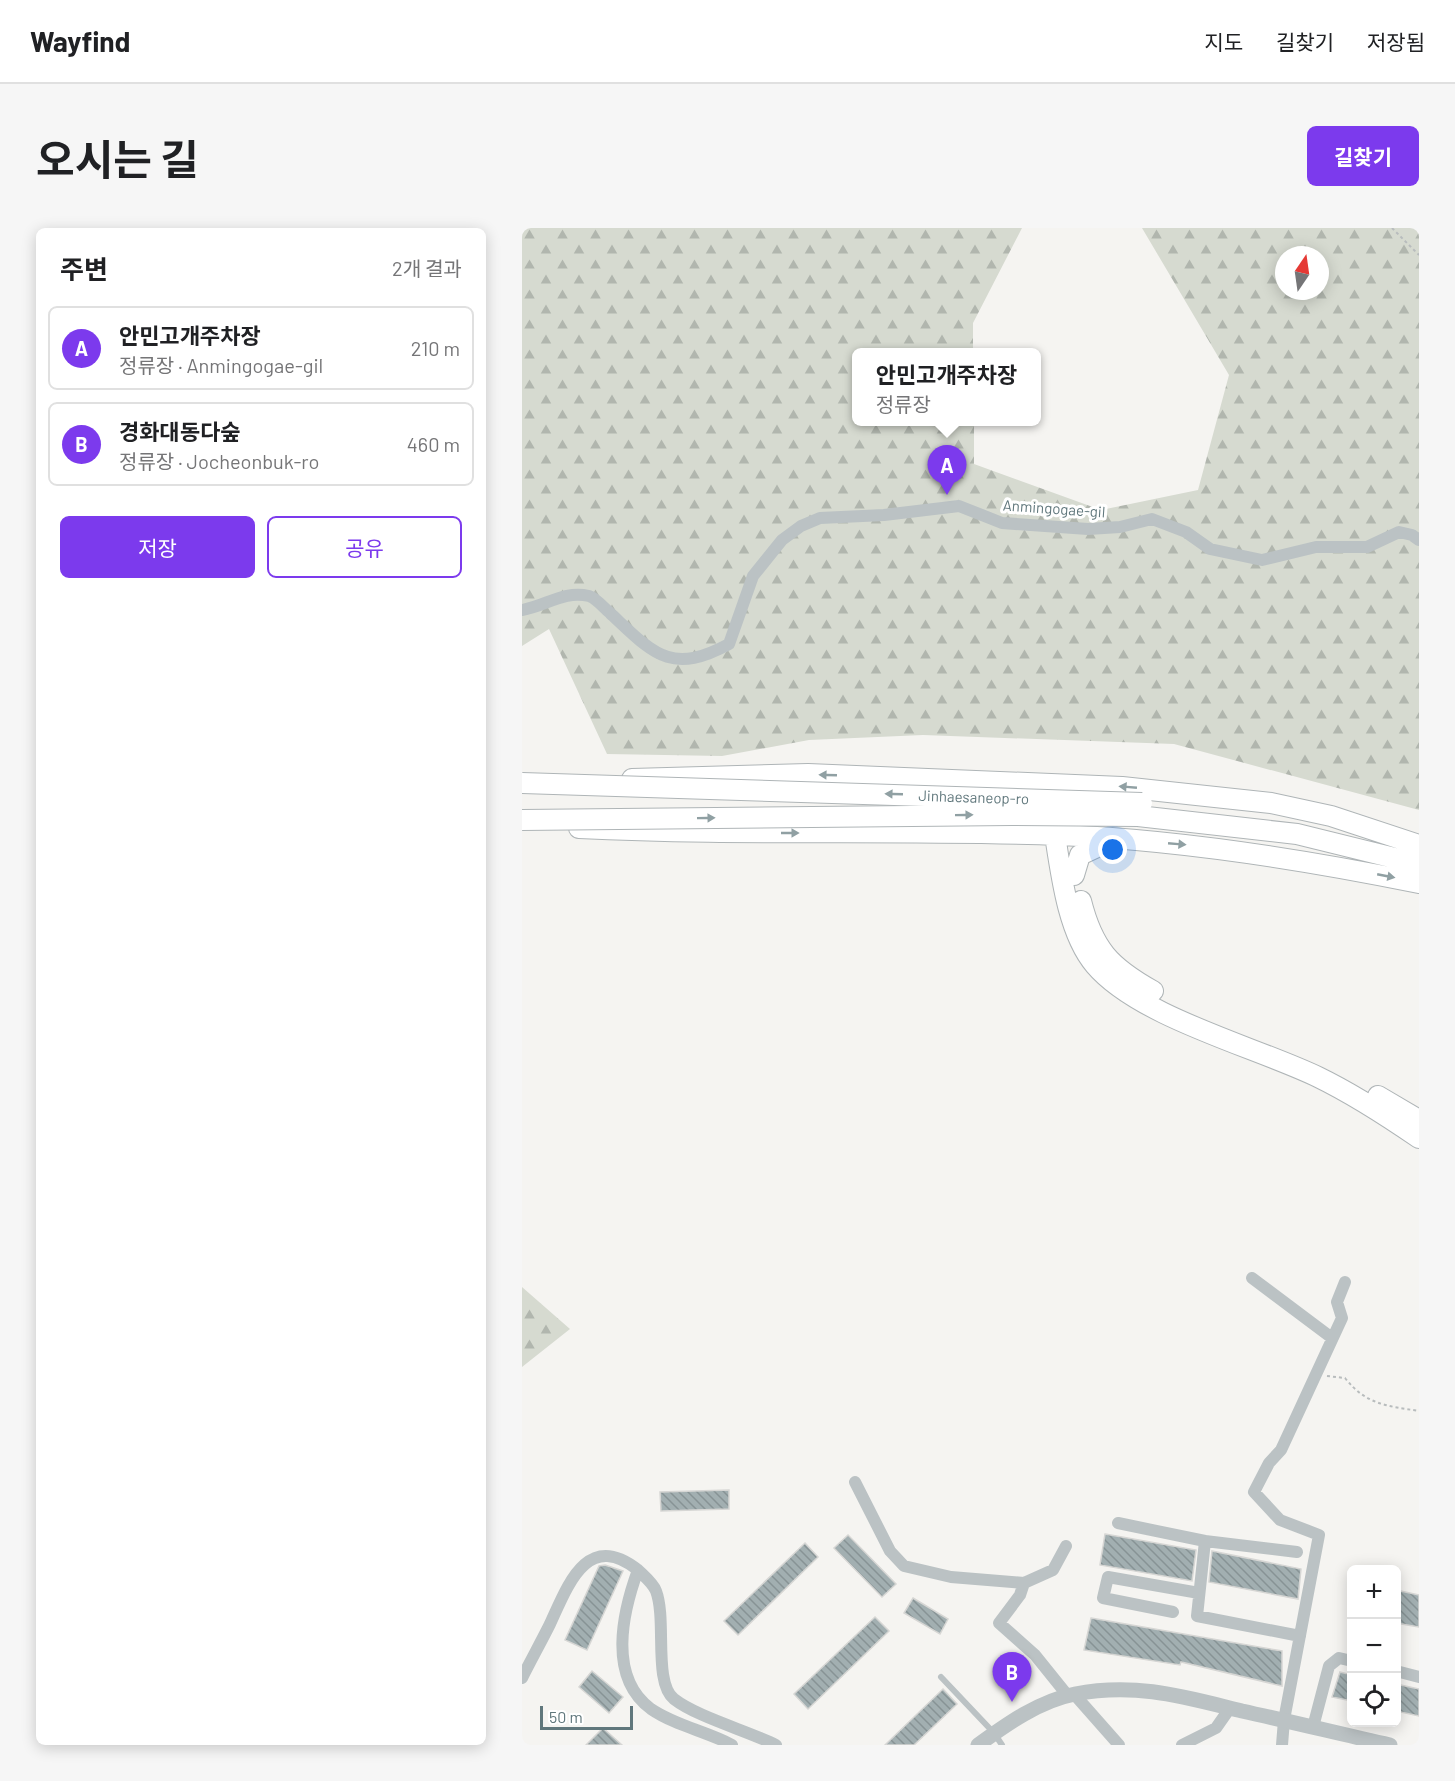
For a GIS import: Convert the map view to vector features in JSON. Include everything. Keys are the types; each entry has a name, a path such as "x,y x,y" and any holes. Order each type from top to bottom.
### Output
{"highway":[{"path":"551,784 686,776 808,774 1122,787 1261,801 1324,828"},
{"name":"Jinhaesaneop-ro","path":"522,783 1140,810"},
{"path":"1052,784 1060,792 1065,805 1062,836 1077,934 1095,965 1121,987 1168,1014 1317,1077 1419,1138"},
{"name":"Jinhaesaneop-ro","path":"522,820 1012,815 1140,810 1224,810 1324,828 1419,852"},
{"path":"522,825 682,833 972,833 1118,839 1202,846 1419,883"},
{"path":"1018,834 1042,844 1053,854 1068,874 1100,953 1138,983 1186,1009 1347,1079 1419,1120"},
{"path":"1068,874 1080,855 1093,847 1118,839"},
{"path":"1369,839 1419,845"},
{"name":"Jinhaesaneop-ro","path":"1369,839 1419,864"}],"street":[{"name":"Anmingogae-gil","path":"522,610 534,608 566,594 591,596 652,653 676,660 696,658 729,644 753,576 782,540 801,526 820,518 884,515 958,506 1002,523 1088,529 1120,527 1152,519 1186,532 1210,549 1262,560 1316,548 1367,547 1399,532 1412,534 1419,540"},
{"path":"1252,1278 1332,1338"},
{"path":"1282,1745 1284,1720 1319,1535 1280,1520 1254,1492 1269,1463 1281,1450 1342,1318 1337,1302 1345,1282"},
{"path":"855,1482 890,1551 904,1566 951,1577 1024,1583 1053,1570 1066,1546"},
{"path":"1118,1523 1205,1541 1297,1552"},
{"path":"1205,1541 1197,1616 1300,1636"},
{"path":"522,1678 564,1590 582,1564 600,1555 627,1561 656,1591 663,1627 662,1665 666,1689 675,1699 691,1708 776,1745"},
{"path":"638,1570 628,1597 623,1638 627,1673 636,1692 651,1708 677,1722 732,1745"},
{"path":"1173,1612 1103,1598 1108,1577 1199,1593"},
{"path":"1024,1583 1020,1595 999,1623 1035,1655 1119,1745"},
{"path":"1313,1727 1329,1666 1339,1658 1347,1659"},
{"path":"1401,1672 1419,1677"},
{"path":"978,1745 998,1739 1024,1714 1071,1695 1107,1690 1168,1692 1390,1745"},
{"path":"1182,1745 1216,1728 1230,1708"}],"lane":[{"path":"942,1677 998,1739"}],"path":[{"path":"1392,228 1419,255"},
{"path":"1314,1376 1345,1378 1357,1393 1381,1404 1419,1411"}],"green space":[{"path":"522,228 1022,228 973,323 973,348 852,348 852,426 974,426 974,464 1101,510 1198,490 1229,375 1142,228 1419,228 1419,810 1174,744 923,735 809,740 722,756 607,754 549,629 522,646"},
{"path":"522,1287 570,1329 522,1367"}],"building":[{"path":"729,1490 729,1509 661,1511 660,1492"},
{"path":"1105,1534 1196,1550 1192,1581 1100,1565"},
{"path":"848,1535 896,1584 882,1597 834,1548"},
{"path":"805,1543 818,1557 738,1635 724,1621"},
{"path":"1212,1551 1301,1569 1298,1599 1209,1582"},
{"path":"605,1565 623,1571 587,1650 565,1640 599,1566"},
{"path":"1401,1591 1419,1595 1419,1627 1401,1624"},
{"path":"913,1598 948,1619 940,1634 904,1613"},
{"path":"875,1617 889,1631 808,1709 794,1694"},
{"path":"1091,1618 1282,1651 1282,1686 1181,1662 1180,1665 1084,1650"},
{"path":"592,1671 623,1697 609,1713 579,1687"},
{"path":"1340,1672 1347,1674 1347,1700 1332,1697"},
{"path":"1401,1685 1419,1689 1419,1716 1401,1712"},
{"path":"943,1689 957,1704 914,1745 885,1745"},
{"path":"603,1728 622,1745 586,1745"}],"place":[{"name":"안민고개주차장","path":"947,495"},
{"name":"경화대동다숲","path":"1012,1702"}]}
